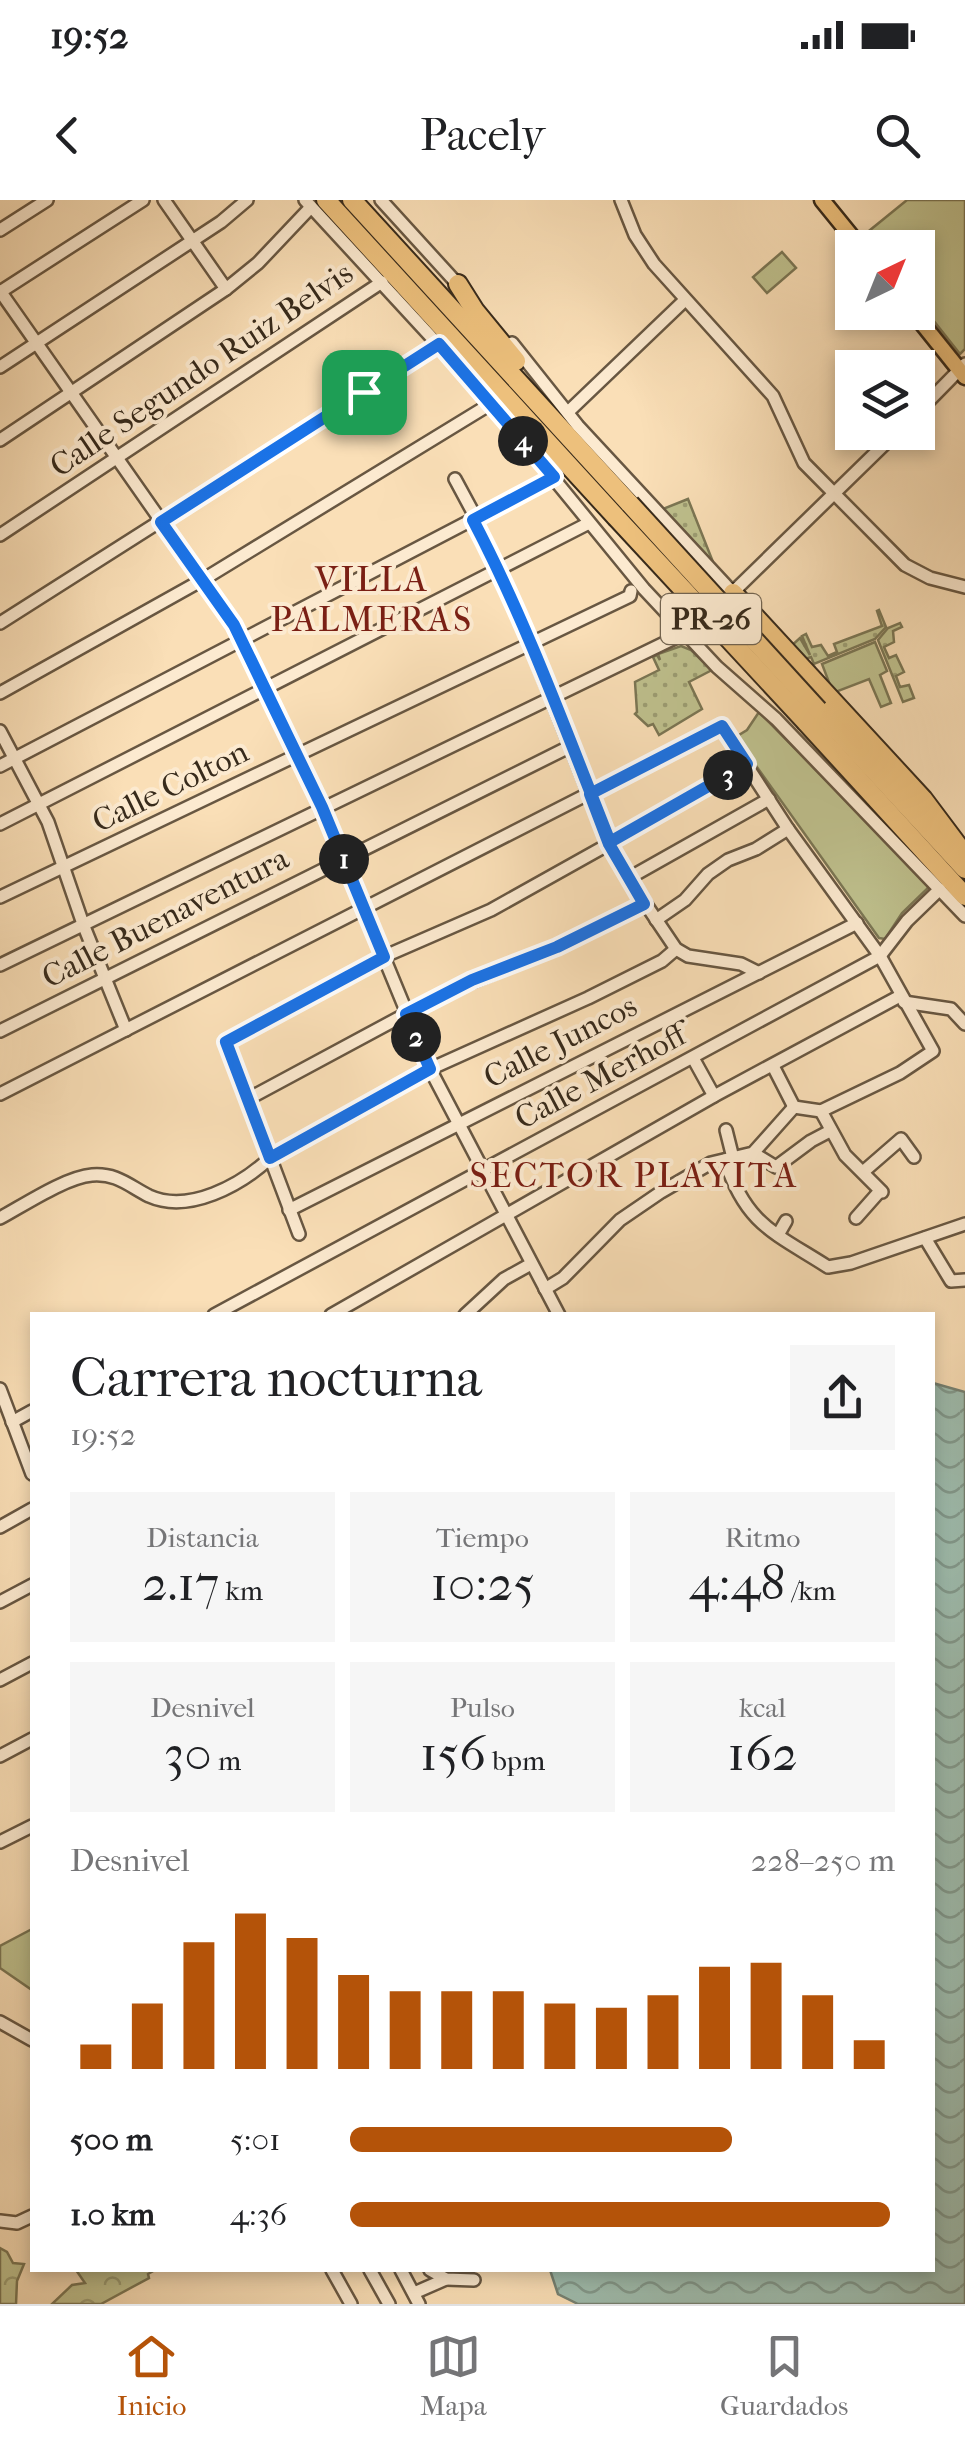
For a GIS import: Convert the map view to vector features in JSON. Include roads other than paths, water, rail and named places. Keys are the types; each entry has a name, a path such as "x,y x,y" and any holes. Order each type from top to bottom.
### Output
{"highway":[{"name":"PR-26","path":"352,200 384,250 812,716 965,896"},
{"name":"PR-26","path":"314,202 384,250 534,397 623,511"},
{"path":"458,284 526,373 534,397"},
{"path":"733,592 923,799 965,855"},
{"name":"PR-26","path":"812,716 965,869"}],"main road":[{"path":"822,200 846,230"},
{"path":"929,330 963,370"}],"street":[{"path":"0,230 47,200"},
{"path":"143,200 0,291 204,579 242,641 322,807 430,1069 557,1312"},
{"path":"164,200 226,288"},
{"path":"0,367 191,242 247,200"},
{"path":"381,200 733,592"},
{"path":"621,200 635,235 654,264 762,381 782,413 804,463 910,570 965,587"},
{"path":"0,440 226,288 258,262 314,202 492,403 685,633 776,719 965,916"},
{"name":"Calle Segundo Ruiz Belvis","path":"0,535 382,282"},
{"path":"568,412 685,300"},
{"path":"0,623 439,344"},
{"path":"935,396 963,370"},
{"path":"0,694 204,579 492,403"},
{"path":"0,964 685,633 733,592 879,450"},
{"path":"0,766 554,477"},
{"path":"454,479 500,570 610,843 644,904 676,949 688,956 741,964 759,972"},
{"path":"0,824 589,522"},
{"name":"Calle Colton","path":"0,898 630,596 631,591"},
{"path":"0,1094 722,726 768,800 880,956 932,1046 930,1055 821,1112 794,1107"},
{"path":"0,731 39,802 126,1030"},
{"name":"Calle Buenaventura","path":"0,1031 571,746"},
{"path":"299,1234 229,1044 384,957 491,910 747,764"},
{"path":"630,878 768,800"},
{"path":"656,920 728,860 788,829"},
{"name":"Calle Merhoff","path":"232,1311 484,1169 880,956 907,921 940,889"},
{"path":"248,1099 472,980 557,947 644,904"},
{"name":"Calle Juncos","path":"289,1210 857,922"},
{"path":"0,1218 86,1176 118,1177 161,1199 201,1198 254,1174 270,1158 430,1069 588,998 662,961 676,949"},
{"path":"336,1312 714,1096 902,999 951,1009 965,1024"},
{"path":"694,1058 714,1096"},
{"path":"773,1066 794,1107"},
{"path":"545,1289 637,1208 698,1170 752,1153 794,1107"},
{"path":"821,1112 845,1156 880,1192 856,1218"},
{"path":"726,1130 740,1198 755,1220 828,1266 838,1267 965,1224"},
{"path":"752,1153 776,1167 810,1140 830,1131"},
{"path":"863,1172 901,1139 914,1158"},
{"path":"876,1140 884,1152"},
{"path":"778,1235 786,1221"},
{"path":"924,1238 951,1281 965,1280"},
{"path":"469,1312 504,1280 531,1264"},
{"path":"0,1388 30,1469"},
{"path":"12,1422 30,1412"},
{"path":"0,1527 30,1510"},
{"path":"0,1602 30,1585"},
{"path":"0,1680 30,1664"},
{"path":"0,1756 30,1740"},
{"path":"0,1842 30,1827"},
{"path":"0,2022 30,2039"},
{"path":"0,2221 17,2223 30,2217"},
{"path":"333,2272 347,2303"},
{"path":"371,2272 389,2304"},
{"path":"402,2272 416,2298 446,2279"},
{"path":"434,2272 446,2279 474,2280"}],"water":[{"path":"935,1384 965,1392 965,2304 578,2304 558,2294 551,2272 935,2272"}],"district":[{"name":"VILLA PALMERAS","path":"372,599"},
{"name":"SECTOR PLAYITA","path":"634,1175"}]}
